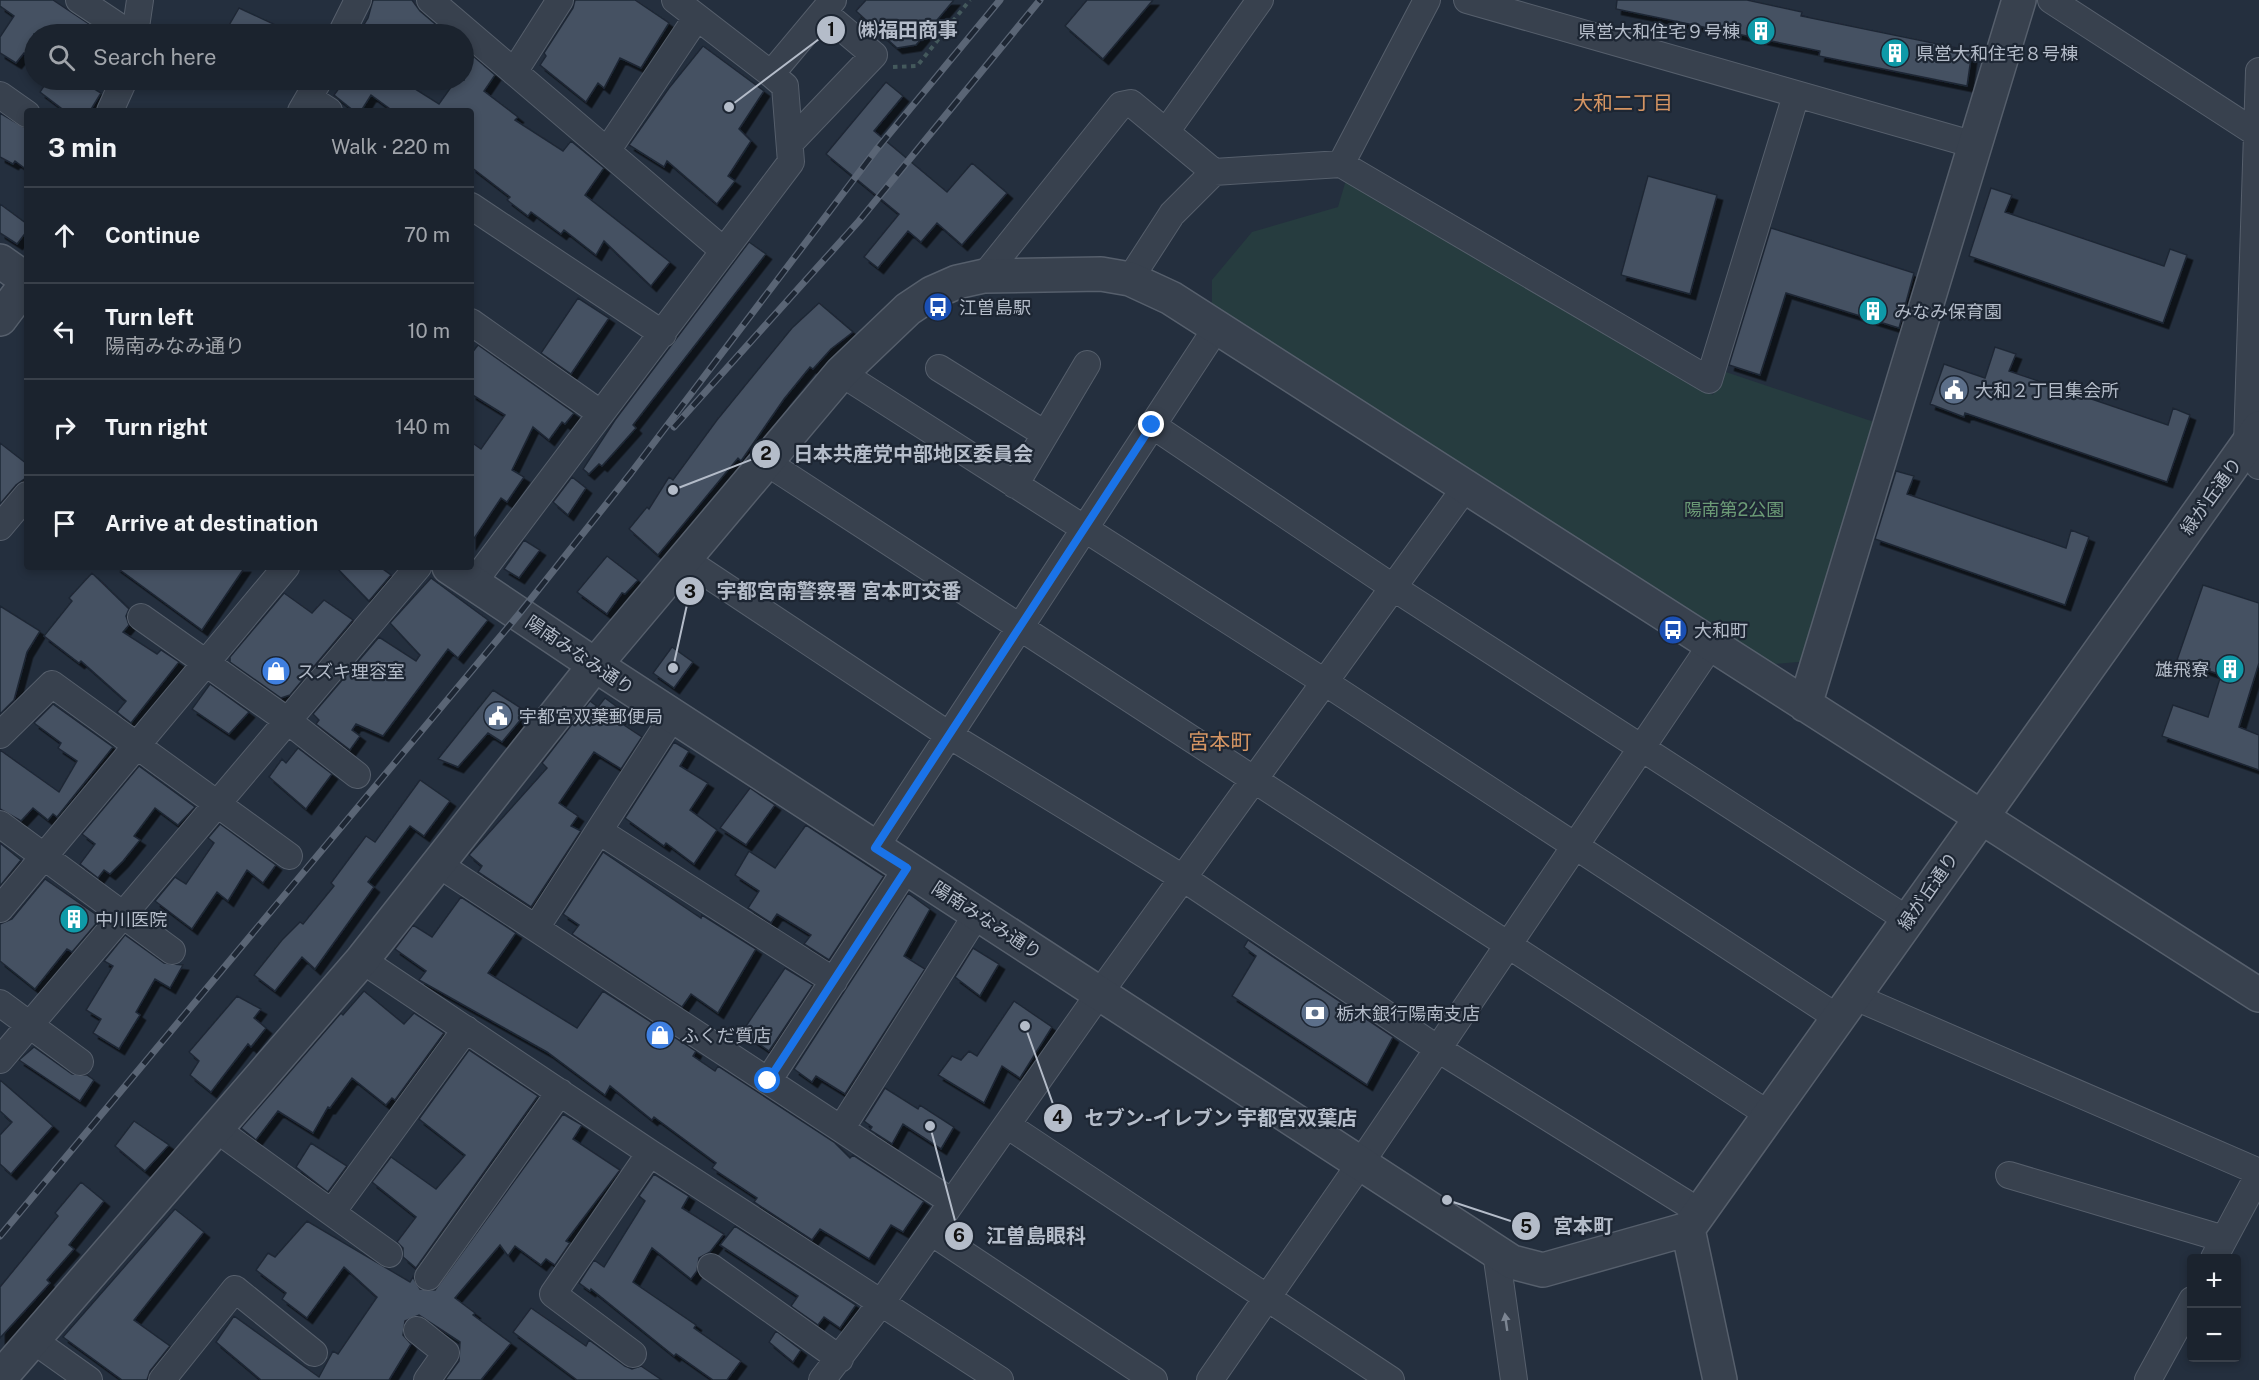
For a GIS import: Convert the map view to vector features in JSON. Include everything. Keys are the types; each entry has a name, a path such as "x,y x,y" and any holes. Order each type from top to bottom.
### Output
{"street":[{"path":"79,0 115,24"},
{"path":"136,24 140,0"},
{"path":"346,24 358,0"},
{"path":"430,0 458,24"},
{"path":"514,72 560,0"},
{"path":"474,560 600,413 663,334 791,162 784,86 675,0"},
{"path":"1166,132 1260,0"},
{"path":"1341,164 1427,0"},
{"path":"1467,0 1975,145"},
{"path":"1805,705 2019,0"},
{"path":"2051,0 2256,133"},
{"path":"771,74 828,6 874,55 790,143"},
{"path":"607,151 696,17"},
{"path":"474,38 724,251"},
{"path":"2255,446 2256,133 2259,71"},
{"path":"111,108 119,90"},
{"path":"0,95 24,112"},
{"path":"1130,279 1172,214 1214,172 1341,164 1709,380 1796,95"},
{"path":"984,276 1121,105 1131,103 1214,172"},
{"path":"474,208 663,334"},
{"path":"0,261 24,280"},
{"path":"0,1378 362,960 595,665 841,373 908,309 932,293 957,282 984,276 1101,274 1130,279 1171,298 1980,819 2259,995"},
{"path":"0,319 24,286"},
{"path":"474,324 600,413"},
{"path":"875,848 1217,327"},
{"path":"1015,485 1087,364"},
{"path":"939,368 1046,434"},
{"path":"841,373 1576,846 1846,1007 2259,1173 2219,1249 2008,1175"},
{"path":"1152,425 1394,588 1908,920"},
{"name":"緑が丘通り","path":"1694,1221 1980,819 2255,446"},
{"path":"766,462 1768,1114"},
{"path":"822,1380 881,1303 1099,994 1465,488"},
{"path":"0,527 24,499"},
{"path":"684,559 949,735 1183,878 1694,1221 1720,1380"},
{"path":"0,909 284,570"},
{"path":"0,1060 415,570"},
{"name":"陽南みなみ通り","path":"461,575 875,848 1519,1265 1543,1269 1694,1221"},
{"path":"141,617 288,721 357,775"},
{"path":"1210,1380 1360,1164 1711,645"},
{"path":"0,735 52,684 289,856"},
{"path":"536,928 674,716"},
{"path":"0,824 43,858 172,951"},
{"path":"599,831 834,981"},
{"path":"438,864 952,1202"},
{"path":"768,1081 907,868"},
{"path":"841,1129 977,914"},
{"path":"362,960 650,1153 1000,1380"},
{"path":"0,1003 80,1062"},
{"path":"332,1212 466,1029"},
{"path":"428,1277 560,1092"},
{"path":"1007,1125 1390,1380"},
{"path":"216,1129 389,1254"},
{"path":"633,1354 553,1294 650,1153"},
{"path":"931,1232 1154,1380"},
{"path":"1496,1252 1514,1380"},
{"path":"711,1267 840,1359"},
{"path":"162,1380 235,1289 314,1353"},
{"path":"2148,1380 2188,1308"},
{"path":"417,1330 446,1353 427,1380"},
{"path":"33,1340 88,1380"}],"path":[{"path":"874,55 896,69 917,66 970,0"}],"green space":[{"name":"陽南第2公園","path":"1346,180 1713,395 1720,370 1880,424 1809,661 1763,665 1212,308 1212,280 1252,232 1338,207"}],"building":[{"path":"0,0 53,0 89,24 24,24 24,53 16,63 0,53 0,37 14,16 0,6"},
{"path":"373,0 412,0 420,11 435,24 364,24"},
{"path":"575,0 635,0 669,23 641,68 620,58 604,88 598,83 586,102 540,65 546,56 544,53 573,8"},
{"path":"866,0 954,0 916,45 897,48 856,11"},
{"path":"1087,0 1153,0 1103,59 1065,26"},
{"path":"1617,0 1747,0 1802,12 1801,16 1972,51 1967,86 1819,56 1820,51 1616,9"},
{"path":"239,8 273,24 230,24"},
{"path":"703,46 764,91 739,129 751,141 728,176 735,181 717,204 667,161 664,167 629,145 669,88"},
{"path":"474,57 495,75 484,91 518,117 515,120 563,151 571,141 604,168 585,195 670,262 651,286 604,241 596,255 564,230 561,234 531,212 528,216 507,200 510,197 474,169 474,108 389,108 371,95 363,108 350,108 334,95 338,90 417,90 439,104 449,90 474,90"},
{"path":"886,82 903,96 874,131 947,192 972,163 1007,193 962,245 937,223 921,242 908,231 878,268 864,257 899,214 826,154"},
{"path":"41,90 96,90 101,93 92,108 61,108 40,92"},
{"path":"0,113 24,127 24,168 15,161 13,164 0,157"},
{"path":"1648,176 1717,195 1690,294 1621,275"},
{"path":"1991,188 2012,195 2005,212 2164,266 2170,249 2187,255 2163,323 1969,256"},
{"path":"0,204 24,222 24,235 17,244 0,233"},
{"name":"みなみ保育園","path":"1771,228 1914,273 1899,328 1786,293 1760,375 1729,365"},
{"path":"749,242 766,254 633,425 636,428 602,466 599,464 589,474 583,469 615,420"},
{"path":"578,298 609,318 571,374 541,353"},
{"path":"819,303 853,332 831,349 813,369 810,367 784,399 741,461 738,458 658,555 629,529 647,507 649,509 669,477 673,480 717,420 792,328"},
{"path":"478,345 574,413 565,424 562,422 549,440 533,427 512,470 524,477 507,502 501,498 474,538 474,444 481,449 505,415 474,396 474,350"},
{"path":"1995,347 2016,354 2009,371 2168,425 2173,408 2190,415 2167,482 1965,413 1964,417 1930,404 1944,364 1985,378"},
{"path":"0,443 24,462 24,479 0,504"},
{"path":"1896,471 1914,476 1907,494 2066,548 2071,530 2089,537 2065,605 1875,539"},
{"path":"572,477 586,488 568,515 553,502"},
{"path":"524,540 540,550 519,578 504,569"},
{"path":"607,556 638,580 625,594 622,593 607,614 577,592"},
{"path":"120,570 243,570 202,630"},
{"path":"339,570 384,570 391,575 369,601"},
{"path":"92,573 129,609 126,616 129,625 123,632 157,654 161,650 179,662 131,723 117,712 126,701 81,661 79,663 44,636 72,601 69,598"},
{"path":"431,578 488,620 458,658 448,649 383,736 356,724 352,730 360,736 350,750 316,724 319,720 313,714 379,637 416,661 420,655 390,623"},
{"name":"雄飛寮","path":"2203,585 2259,603 2259,663 2239,727 2259,735 2259,770 2162,736 2173,705 2208,717 2221,675 2177,660"},
{"path":"284,593 312,613 324,600 353,620 290,695 281,698 230,662 230,657"},
{"path":"0,606 40,631 27,652 14,700 0,714"},
{"path":"672,647 693,662 674,688 653,673"},
{"path":"210,684 249,712 229,734 192,709"},
{"path":"493,690 527,712 502,742 488,733 458,767 438,759"},
{"path":"605,698 624,712 618,721 642,737 621,769 594,752 559,803 578,816 571,826 581,831 531,907 478,872 482,866 469,855 547,768 542,763 590,701 598,707"},
{"path":"53,704 113,747 57,817 53,814 48,820 33,808 21,821 0,809 0,750 59,792 77,761 58,748 61,743 34,723"},
{"path":"674,742 689,751 680,766 708,783 690,810 717,830 694,864 666,843 664,846 625,818"},
{"path":"298,748 332,774 306,809 269,777 282,759 286,763"},
{"path":"139,766 195,807 178,825 155,808 134,836 140,840 123,861 110,874 104,870 98,878 80,864 95,844 82,834"},
{"path":"420,780 450,801 424,836 410,826 368,882 374,887 315,969 302,957 275,991 254,975 282,940 300,922 303,924 334,886 331,883 366,836 375,842"},
{"path":"750,788 775,805 746,845 720,828"},
{"path":"220,824 276,865 263,883 247,870 228,901 217,892 192,929 155,901 175,877 186,884 214,843 208,838"},
{"path":"806,825 884,876 829,960 804,944 811,935 777,914 771,923 748,908 759,891 735,875 749,851 775,868"},
{"path":"0,843 21,860 0,886"},
{"path":"603,852 701,918 702,915 756,949 718,1013 691,994 682,1007 572,934 579,925 563,914"},
{"path":"45,879 101,918 72,952 67,949 35,989 0,961 0,924 12,919"},
{"path":"908,893 930,909 904,956 925,969 845,1094 816,1076 812,1082 794,1069"},
{"path":"461,897 516,933 488,973 577,1028 603,991 696,1051 693,1056 715,1071 718,1066 834,1142 850,1158 853,1155 924,1201 903,1232 891,1225 869,1259 820,1229 812,1240 754,1202 757,1198 712,1168 716,1163 654,1117 652,1120 610,1086 605,1095 547,1052 419,980 426,971 395,949 413,925 432,937"},
{"path":"125,935 164,963 183,965 170,988 155,979 136,1012 140,1015 119,1049 93,1033 101,1019 86,1010 113,966 104,961"},
{"name":"栃木銀行陽南支店","path":"1248,940 1393,1037 1367,1085 1232,996 1256,956 1244,947"},
{"path":"973,948 999,964 980,996 955,977"},
{"path":"785,968 813,985 769,1051 742,1032"},
{"path":"364,991 404,1024 414,1013 444,1033 395,1100 392,1098 386,1105 352,1078 330,1108 328,1107 313,1133 278,1111 256,1140 241,1128 341,1013 343,1015"},
{"path":"237,996 261,1009 254,1018 266,1028 251,1047 248,1044 211,1092 190,1075 199,1061 189,1052"},
{"path":"1014,1001 1052,1027 1020,1078 1002,1066 984,1103 938,1075 952,1056 961,1060 969,1051 977,1056"},
{"path":"34,1047 72,1074 87,1075 94,1080 80,1101 19,1060"},
{"path":"469,1050 538,1096 416,1268 403,1257 403,1248 397,1242 416,1217 372,1182 391,1157 436,1189 465,1155 419,1119"},
{"path":"0,1080 53,1126 11,1174 0,1164 0,1135 12,1122 0,1111"},
{"path":"885,1088 918,1109 920,1105 954,1127 941,1149 903,1124 892,1144 870,1130 872,1127 864,1121"},
{"path":"563,1114 582,1125 573,1139 620,1170 566,1241 570,1243 555,1265 546,1259 541,1265 515,1246 508,1256 500,1245 455,1298 475,1313 473,1315 511,1343 481,1380 445,1380 459,1361 460,1342 419,1315 405,1321 403,1335 411,1344 389,1380 261,1380 216,1342 234,1316 319,1377 333,1351 338,1354 377,1297 344,1267 307,1318 282,1299 286,1293 256,1270 268,1253 275,1257 307,1221 410,1282 413,1277 420,1289 435,1290"},
{"path":"134,1121 169,1145 145,1171 115,1146"},
{"path":"311,1143 347,1166 328,1192 296,1167"},
{"path":"654,1174 689,1196 682,1208 724,1234 710,1252 699,1258 697,1271 691,1279 652,1248 633,1282 696,1325 694,1328 741,1361 727,1380 713,1380 676,1354 674,1356 591,1289 590,1291 579,1283 594,1260 604,1267 645,1201 639,1196"},
{"path":"81,1182 104,1201 69,1245 74,1249 47,1280 50,1283 0,1338 0,1287 58,1216 55,1213"},
{"path":"175,1209 204,1232 134,1320 170,1346 150,1371 147,1380 122,1380 63,1337"},
{"path":"735,1226 856,1305 840,1328 824,1317 818,1325 791,1306 798,1296 720,1245"},
{"path":"531,1308 586,1346 589,1340 625,1366 632,1369 641,1366 662,1380 577,1380 513,1332"},
{"path":"776,1331 801,1350 793,1362 769,1342"}],"railway":[{"path":"0,1236 519,614 631,473 876,150 1000,0"},
{"path":"674,427 859,221 1040,0"}],"place":[{"name":"県営大和住宅９号棟","path":"1761,31"},
{"name":"県営大和住宅８号棟","path":"1895,53"},
{"name":"㈱福田商事","path":"729,107"},
{"name":"江曽島駅","path":"938,307"},
{"name":"みなみ保育園","path":"1873,311"},
{"name":"大和２丁目集会所","path":"1954,390"},
{"name":"日本共産党中部地区委員会","path":"673,490"},
{"name":"大和町","path":"1673,630"},
{"name":"宇都宮南警察署 宮本町交番","path":"673,668"},
{"name":"雄飛寮","path":"2230,669"},
{"name":"スズキ理容室","path":"276,671"},
{"name":"宇都宮双葉郵便局","path":"498,716"},
{"name":"中川医院","path":"74,919"},
{"name":"栃木銀行陽南支店","path":"1315,1013"},
{"name":"セブン-イレブン 宇都宮双葉店","path":"1025,1026"},
{"name":"ふくだ質店","path":"660,1035"},
{"name":"江曽島眼科","path":"930,1126"},
{"name":"宮本町","path":"1447,1200"}],"district":[{"name":"大和二丁目","path":"1623,103"},
{"name":"宮本町","path":"1220,741"}],"route":[{"path":"768,1081 907,868 875,848 1152,425"}]}
